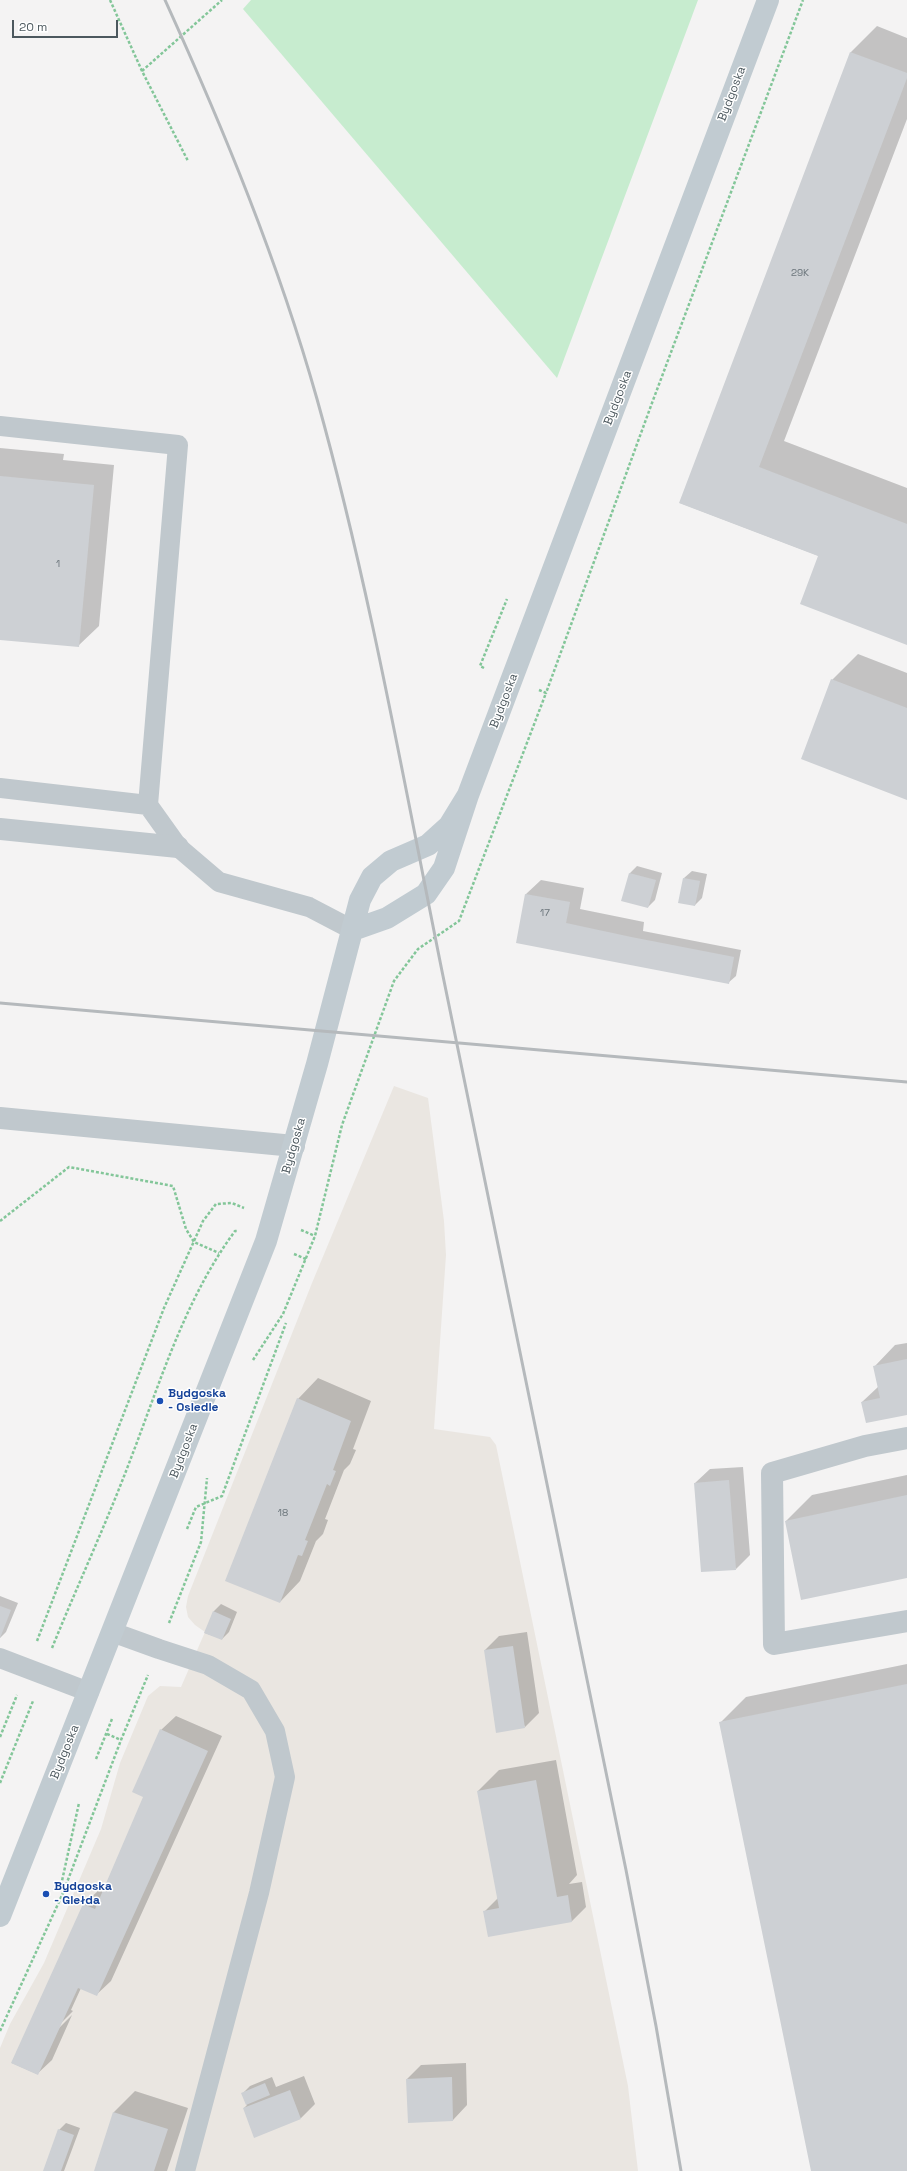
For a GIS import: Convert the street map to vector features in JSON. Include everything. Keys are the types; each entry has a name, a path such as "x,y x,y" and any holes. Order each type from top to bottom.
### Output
{"street":[{"name":"Bydgoska","path":"353,930 387,918 426,894 444,868 468,795 768,0"},
{"name":"Bydgoska","path":"0,1916 266,1241 294,1146 360,900 372,877 391,861 428,845 449,826 468,795"},
{"path":"0,829 178,847"},
{"path":"0,1118 294,1146"},
{"path":"907,1438 864,1446 772,1473 774,1644 907,1621"}],"lane":[{"path":"0,426 178,445 148,805 178,847 219,882 309,907 353,930"},
{"path":"0,788 148,805"},
{"path":"112,1632 159,1649 208,1664 251,1690 275,1731 285,1777 259,1894 185,2171"},
{"path":"0,1658 89,1692"}],"path":[{"path":"110,0 142,72 188,161"},
{"path":"142,72 222,0"},
{"path":"250,1365 283,1314 315,1236 342,1125 394,980 418,949 459,921 546,693"},
{"path":"0,1222 70,1167 173,1186 186,1229 194,1242 219,1253"},
{"path":"0,1783 35,1671 52,1598 164,1308 203,1221 216,1204 232,1203 315,1236"},
{"path":"0,1737 35,1671 131,1459 175,1338 219,1253 235,1231 266,1241 306,1259"},
{"path":"184,1536 196,1507 204,1502 222,1496 286,1324"},
{"path":"0,2031 63,1893 121,1740 201,1542 206,1480 209,1473"},
{"path":"96,1761 115,1713"},
{"path":"60,1890 82,1796"}],"shaded area":[{"path":"394,1086 428,1098 444,1221 446,1255 434,1429 490,1437 496,1445 628,2086 638,2171 0,2171 0,2048 10,2024 44,1963 101,1829 120,1763 148,1696 160,1686 181,1687 205,1632 195,1625 188,1617 186,1607 188,1596 312,1283"}],"green space":[{"path":"251,0 698,0 557,378 243,9"}],"building":[{"path":"850,52 907,73 907,78 759,467 907,524 907,645 800,604 818,556 679,503"},
{"path":"0,476 94,485 79,647 0,640"},
{"path":"831,679 907,708 907,800 801,759"},
{"path":"629,873 656,880 648,908 621,901"},
{"path":"683,878 700,881 695,906 678,903"},
{"path":"525,894 570,902 566,923 734,957 729,984 516,943"},
{"path":"907,1359 907,1415 866,1423 861,1402 880,1398 873,1366"},
{"path":"297,1398 351,1421 333,1470 336,1471 330,1486 327,1484 305,1540 308,1541 302,1556 298,1555 280,1603 225,1581"},
{"path":"729,1480 736,1570 701,1572 694,1483"},
{"path":"907,1495 907,1578 801,1600 785,1521"},
{"path":"0,1606 11,1610 0,1638"},
{"path":"213,1611 231,1619 222,1640 204,1633"},
{"path":"513,1646 525,1728 496,1733 484,1650"},
{"path":"907,1684 907,2171 811,2171 719,1722"},
{"path":"160,1729 208,1751 97,1996 78,1988 38,2075 11,2063 83,1904 95,1909 143,1797 132,1792"},
{"path":"536,1780 557,1897 568,1895 572,1922 488,1937 483,1911 499,1908 477,1791"},
{"path":"452,2077 453,2121 408,2123 406,2079"},
{"path":"265,2083 270,2095 246,2105 241,2093"},
{"path":"290,2090 301,2119 254,2138 243,2108"},
{"path":"113,2112 168,2129 154,2171 94,2171"},
{"path":"58,2129 74,2135 61,2171 43,2171"}],"railway":[{"path":"165,0 229,147 285,297 317,399 354,542 385,686 626,1870 656,2026 681,2171"},
{"path":"0,1003 907,1082"}],"place":[{"name":"Bydgoska - Osiedle","path":"160,1401"},
{"name":"Bydgoska - Giełda","path":"46,1894"}]}
